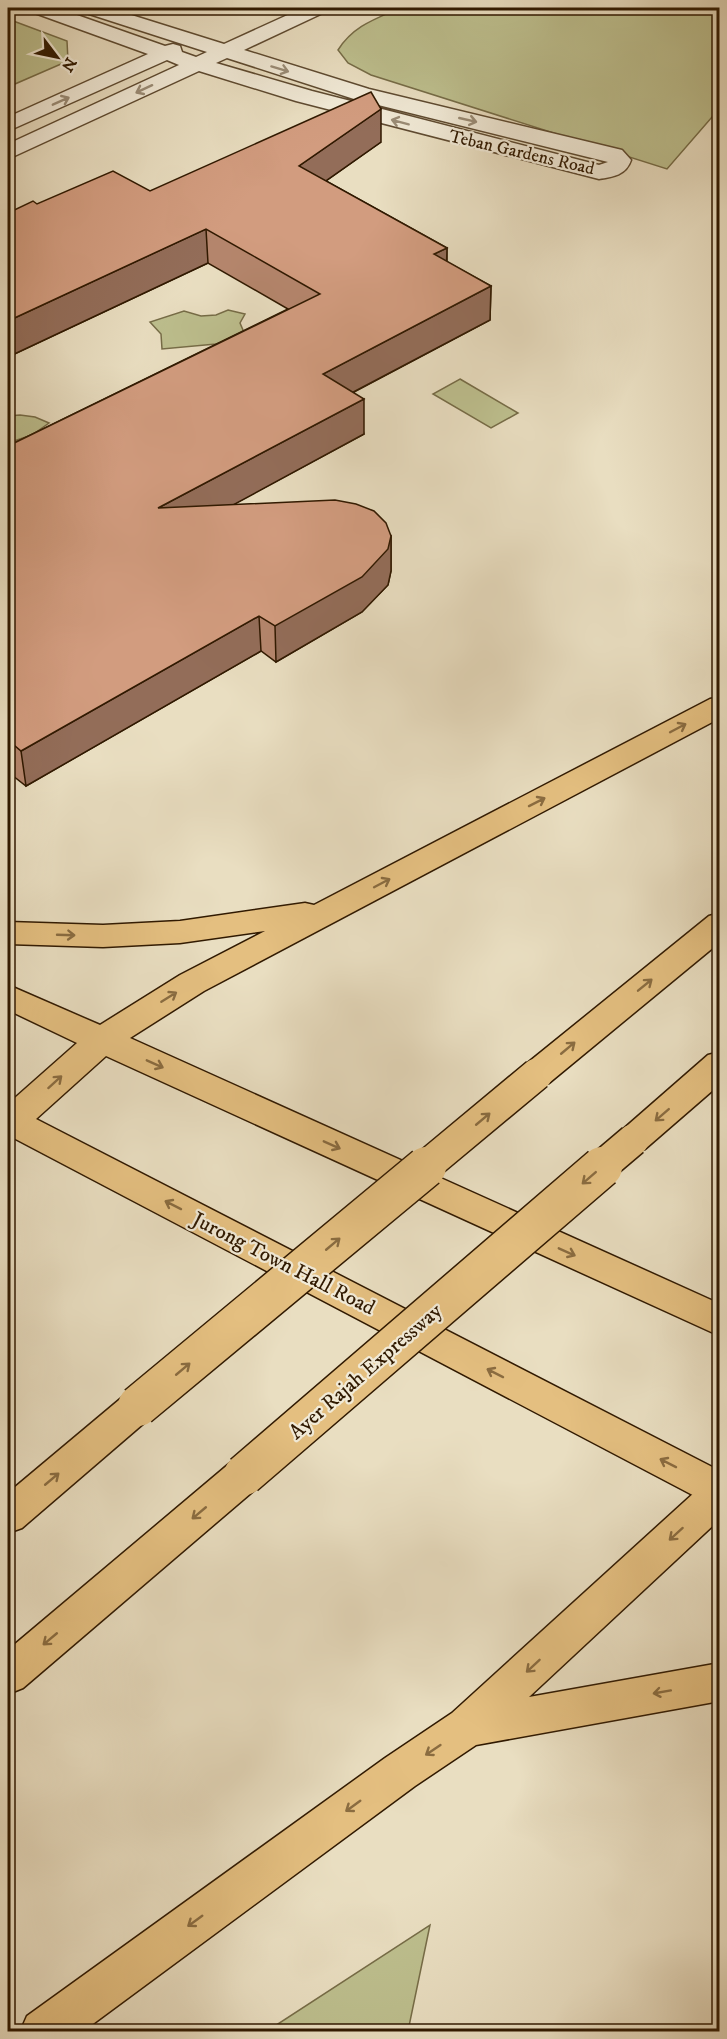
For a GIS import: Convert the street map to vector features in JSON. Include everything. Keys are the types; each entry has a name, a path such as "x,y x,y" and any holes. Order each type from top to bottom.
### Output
{"main road":[{"path":"9,1122 102,1040 192,983 720,706"},
{"path":"8,933 103,936 180,932 330,910"},
{"path":"8,1516 720,924"},
{"path":"8,997 720,1321"},
{"name":"Ayer Rajah Expressway","path":"8,1675 244,1475 720,1064"},
{"name":"Jurong Town Hall Road","path":"9,1122 720,1492"},
{"path":"50,2026 400,1772 466,1727 720,1492"},
{"path":"466,1727 720,1682"}],"street":[{"name":"Teban Gardens Road","path":"39,8 197,64 381,117 599,172 609,171 618,166 620,160 614,155 362,94 90,8"},
{"path":"8,152 318,8"},
{"path":"8,125 225,26"}],"green space":[{"path":"400,8 719,8 719,109 667,169 371,75 348,63 338,50 350,35 365,24"},
{"path":"8,19 67,41 68,61 8,87"},
{"path":"228,310 245,314 240,323 246,337 216,344 162,349 161,334 150,322 184,311 201,316 216,315"},
{"path":"460,379 518,413 491,428 433,394"},
{"path":"8,416 35,417 49,423 32,435 8,443"},
{"path":"430,1925 408,2031 267,2031"}],"building":[{"path":"371,92 381,109 299,166 447,248 434,254 491,286 323,374 364,399 158,508 335,500 356,504 374,511 386,523 391,536 388,549 362,577 275,626 259,616 21,751 8,740 8,446 320,294 206,229 8,321 8,213 33,201 37,204 113,171 150,191"}]}
